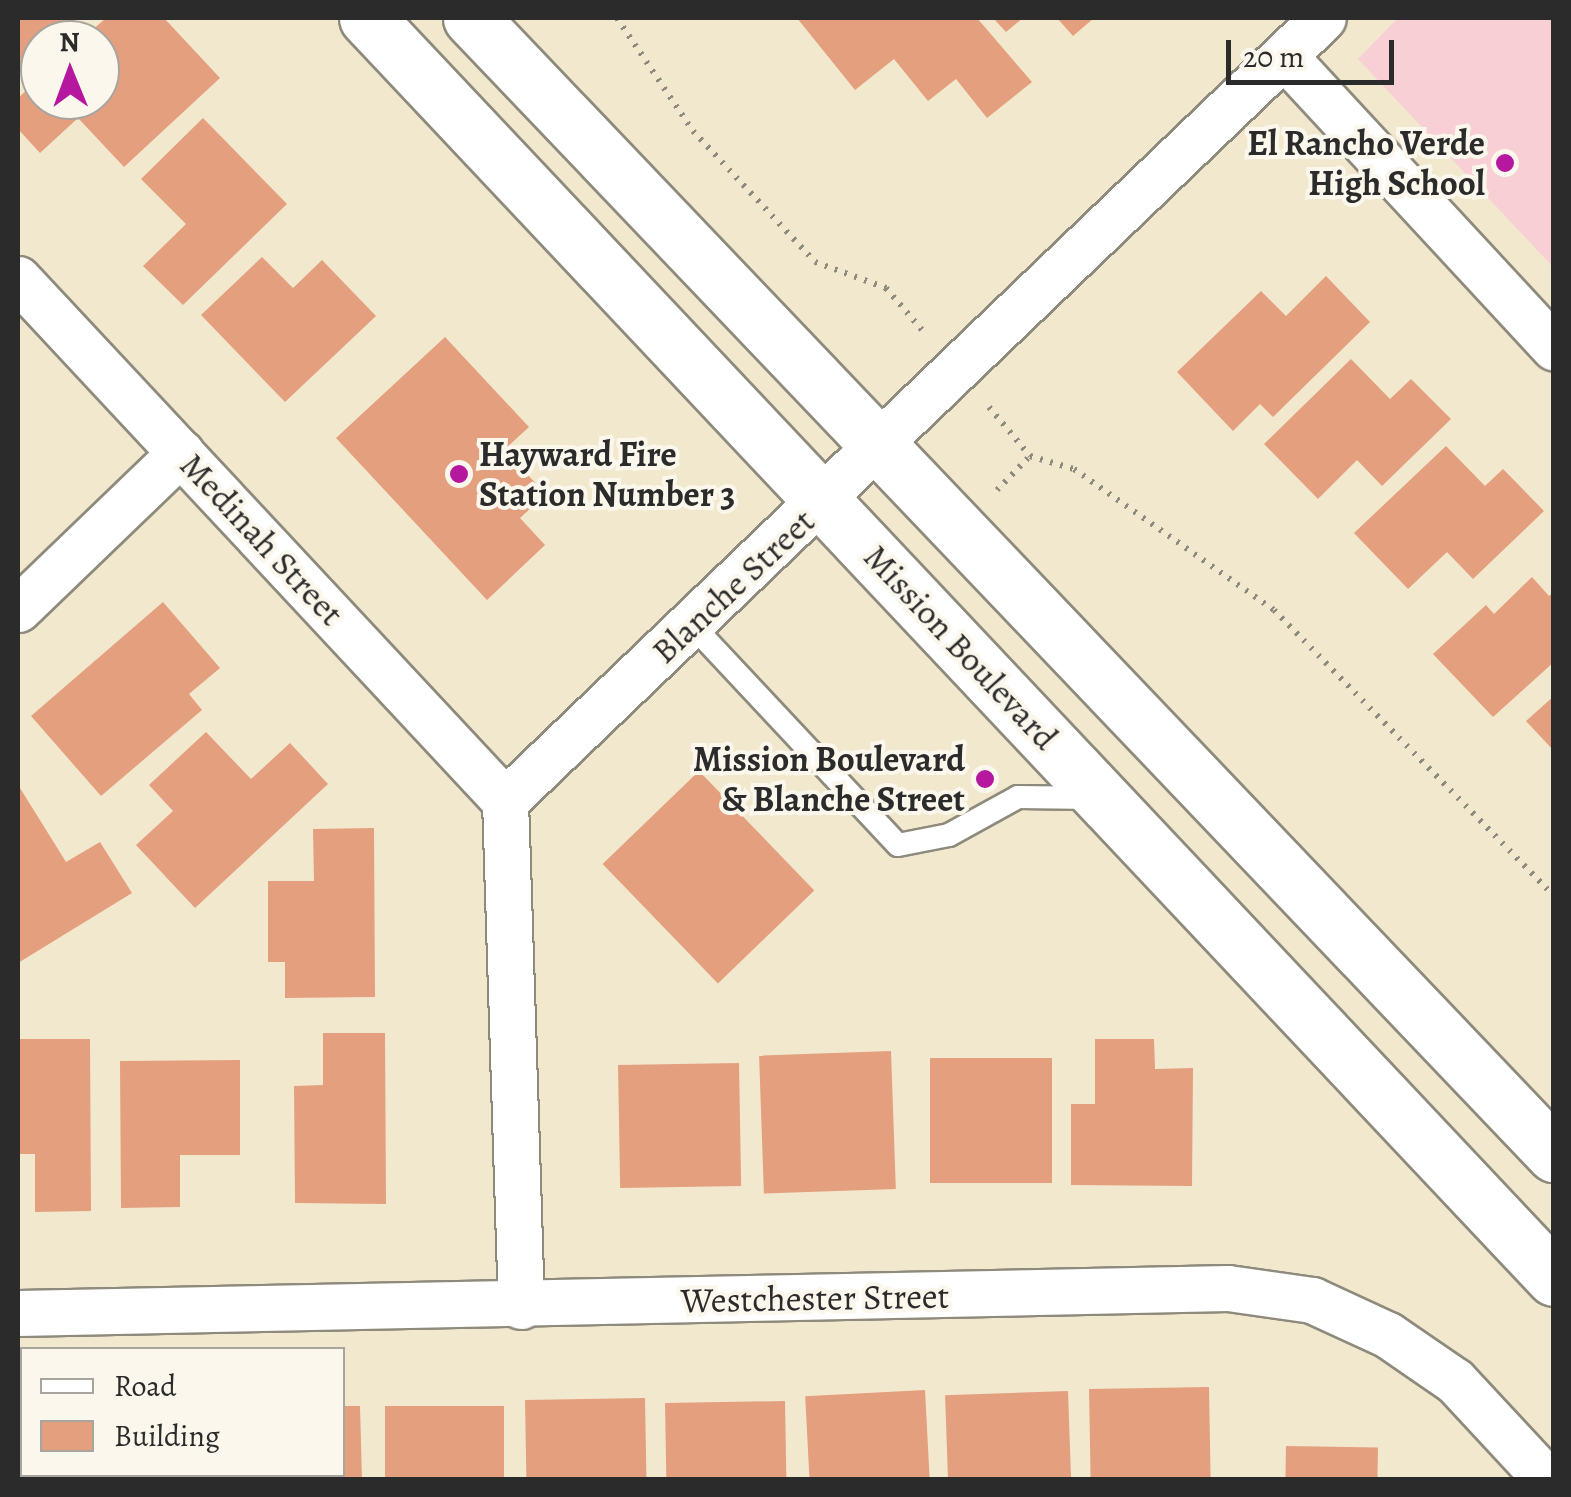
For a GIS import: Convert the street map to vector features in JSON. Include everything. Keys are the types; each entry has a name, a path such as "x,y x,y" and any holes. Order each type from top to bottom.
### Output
{"main road":[{"name":"Mission Boulevard","path":"367,18 1554,1278"},
{"path":"471,18 955,532 1554,1154"}],"street":[{"name":"Blanche Street","path":"504,801 877,450 1323,18"},
{"path":"1285,57 1554,347"},
{"name":"Medinah Street","path":"18,279 504,801"},
{"path":"18,609 182,452"},
{"path":"504,801 521,1306"},
{"name":"Westchester Street","path":"18,1313 521,1306 1228,1288 1312,1300 1388,1334 1455,1381 1547,1480"}],"lane":[{"path":"692,625 898,844 948,835 1018,797 1103,798"}],"path":[{"path":"616,18 693,131 814,262 886,288 1030,456 1074,469 1274,610 1554,896"},
{"path":"955,532 1030,456"}],"shaded area":[{"name":"El Rancho Verde High School","path":"1398,18 1553,18 1553,267 1358,59"}],"building":[{"path":"18,18 77,18 20,20 18,75"},
{"path":"164,18 220,78 124,167 80,120 120,120 120,20 104,20"},
{"path":"797,18 977,18 1032,82 987,118 956,79 928,101 894,59 855,90"},
{"path":"993,18 1023,18 1006,32"},
{"path":"1057,18 1094,18 1073,36"},
{"path":"18,98 20,120 76,120 40,153 18,129"},
{"path":"203,118 287,204 183,305 143,266 186,224 141,179"},
{"path":"262,257 293,288 322,260 376,316 285,402 201,315"},
{"path":"1326,276 1370,322 1273,417 1260,404 1233,431 1177,372 1261,291 1286,316"},
{"path":"445,337 529,427 504,450 546,494 520,518 545,545 487,600 336,438"},
{"path":"1351,359 1390,399 1411,379 1451,419 1382,486 1357,460 1318,499 1264,444"},
{"path":"1446,446 1485,486 1503,469 1544,511 1473,579 1447,552 1408,589 1354,533"},
{"path":"1532,577 1549,596 1554,591 1554,662 1493,717 1433,654 1486,605 1494,614"},
{"path":"163,602 220,668 189,694 202,710 101,796 31,716"},
{"path":"1554,696 1554,751 1526,721"},
{"path":"206,732 251,779 290,743 328,784 195,908 136,845 173,811 149,785"},
{"path":"699,771 814,890 718,983 603,864"},
{"path":"20,788 66,862 100,842 132,893 18,963"},
{"path":"374,828 375,997 285,998 285,962 268,962 268,881 314,881 313,829"},
{"path":"323,1033 385,1033 386,1204 295,1203 294,1086 323,1085"},
{"path":"20,1039 90,1039 91,1211 35,1212 35,1154 18,1154"},
{"path":"1095,1039 1154,1039 1155,1069 1193,1068 1192,1186 1071,1185 1071,1104 1095,1104"},
{"path":"891,1051 896,1189 764,1194 759,1056"},
{"path":"930,1058 1052,1058 1052,1183 930,1183"},
{"path":"240,1060 240,1155 180,1155 180,1207 121,1208 120,1061"},
{"path":"739,1063 741,1186 620,1188 618,1065"},
{"path":"1209,1387 1211,1480 1091,1480 1089,1389"},
{"path":"925,1390 930,1480 810,1480 805,1396"},
{"path":"1068,1391 1071,1480 948,1480 945,1395"},
{"path":"645,1398 646,1480 526,1480 525,1400"},
{"path":"18,1399 20,1477 34,1480 18,1480"},
{"path":"785,1401 786,1480 666,1480 665,1403"},
{"path":"345,1406 360,1406 362,1480 242,1477 345,1477"},
{"path":"385,1406 504,1406 504,1480 385,1480"},
{"path":"1286,1446 1378,1448 1377,1480 1285,1480"},
{"path":"123,1477 221,1477 221,1480"}],"place":[{"name":"El Rancho Verde High School","path":"1505,163"},
{"name":"Hayward Fire Station Number 3","path":"459,474"},
{"name":"Mission Boulevard & Blanche Street","path":"985,779"}]}
